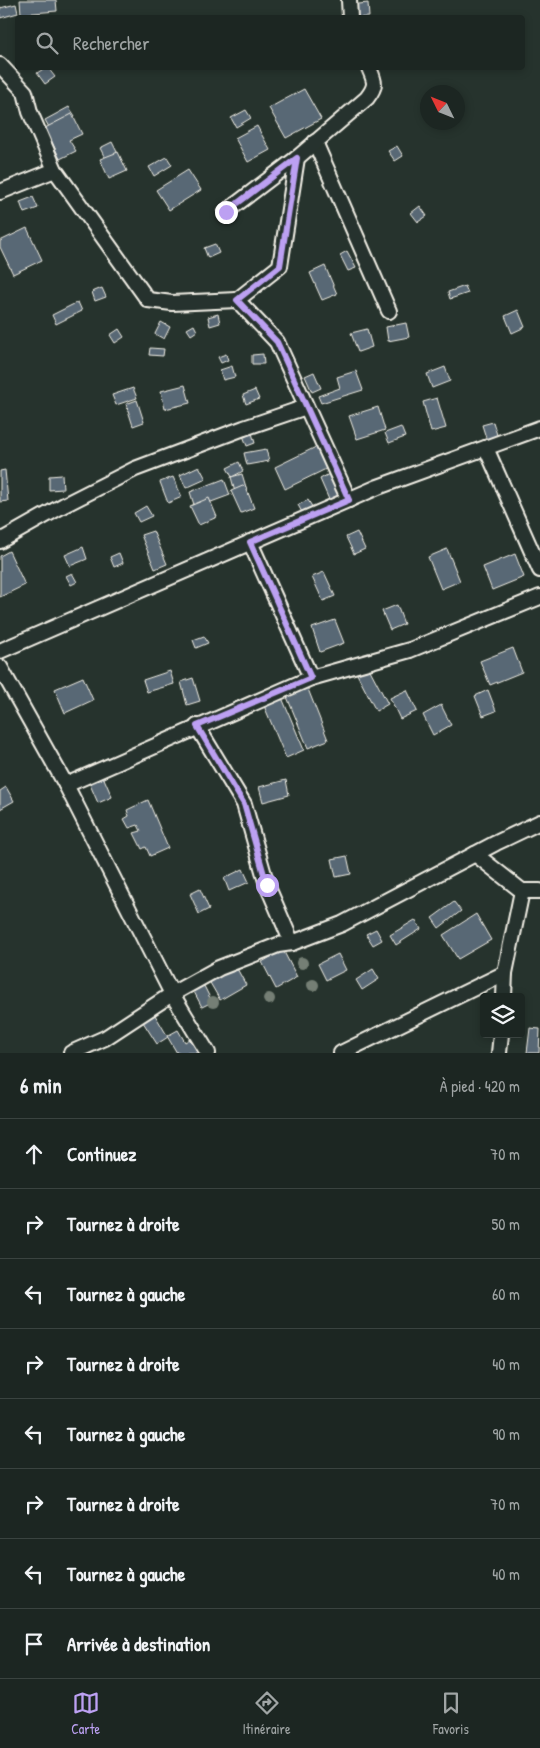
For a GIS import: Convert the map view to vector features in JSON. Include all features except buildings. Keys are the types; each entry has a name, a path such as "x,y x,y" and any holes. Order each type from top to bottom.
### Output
{"street":[{"path":"349,0 350,15"},
{"path":"0,65 25,92 33,120 55,170 148,300 172,303 237,300 280,266 297,158"},
{"path":"226,212 297,158 367,98 374,88 371,70"},
{"path":"315,142 390,311"},
{"path":"0,192 55,170"},
{"path":"237,300 277,342 349,500"},
{"path":"0,541 64,505 135,469 306,407"},
{"path":"0,651 378,487 540,428"},
{"path":"486,448 540,570"},
{"path":"250,542 311,678"},
{"path":"66,785 197,726 311,678 410,650 540,597"},
{"path":"0,667 66,785 172,994 208,1053"},
{"path":"197,726 244,804 267,885 292,943"},
{"path":"71,1053 105,1038 172,994 219,968 278,945 292,943 342,924 540,822"},
{"path":"475,854 522,891 540,891"},
{"path":"504,993 505,973 522,891"},
{"path":"341,1053 505,973"},
{"path":"499,1053 501,1038"}],"route":[{"path":"226,212 297,158 280,266 237,300 277,342 349,500 250,542 311,678 197,726 244,804 252,826 267,885"}]}
